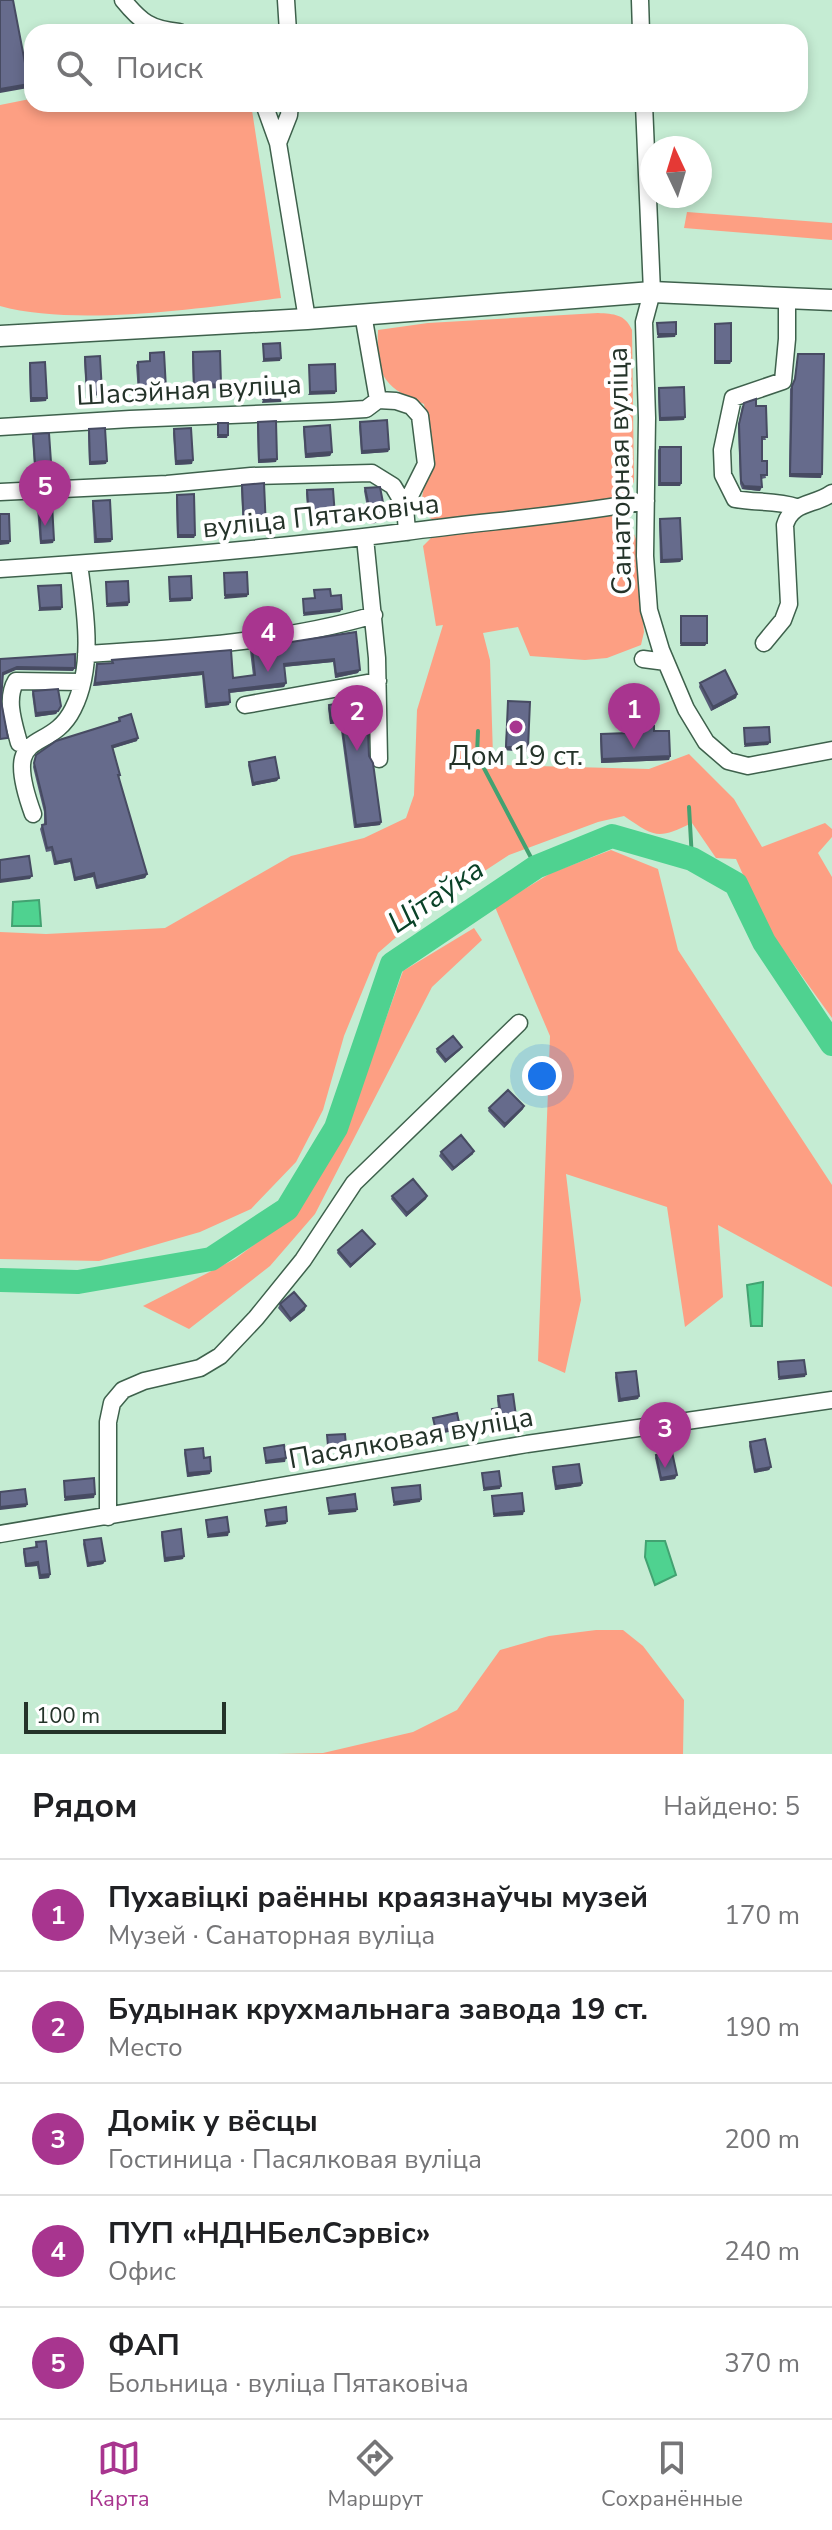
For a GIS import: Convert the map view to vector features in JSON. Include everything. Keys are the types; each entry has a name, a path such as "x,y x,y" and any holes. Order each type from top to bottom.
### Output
{"main road":[{"path":"0,336 307,319 652,292 832,300"},
{"path":"0,324 30,332"}],"street":[{"path":"123,0 139,20 147,24"},
{"path":"286,0 288,24"},
{"path":"640,0 641,24"},
{"path":"267,112 278,143 307,319"},
{"path":"278,143 289,112"},
{"name":"Санаторная вуліца","path":"644,112 652,292 644,322 649,610 686,709 706,742 728,761 748,766 832,750"},
{"path":"787,297 783,381 733,398 722,450 723,475 735,499 760,504 786,503 796,507"},
{"path":"363,314 378,400 411,406 420,416 426,464 405,506"},
{"name":"Шасэйная вуліца","path":"0,427 366,409 378,400"},
{"path":"0,492 167,484 251,476 372,473 393,486 405,506 407,532"},
{"path":"764,643 783,620 789,604 785,525 788,514 796,507 832,493"},
{"name":"вуліца Пятаковіча","path":"0,569 173,558 365,538 600,510 646,501"},
{"path":"365,538 374,615 379,759"},
{"path":"33,814 15,789 9,774 12,750 19,743 49,732 65,721 74,708 86,654 87,624 79,564"},
{"path":"86,654 286,635 374,615"},
{"path":"643,659 666,662"},
{"path":"19,743 11,712 12,687 16,681 81,682"},
{"path":"245,705 378,681"},
{"path":"108,1517 108,1422 112,1403 123,1390 144,1381 200,1368 220,1356 303,1260 354,1183 519,1023"},
{"name":"Пасялковая вуліца","path":"0,1534 527,1444 832,1400"}],"shaded area":[{"path":"24,100 24,112 252,112 281,298 139,314 65,315 0,306 0,105"},
{"path":"687,212 832,223 832,240 684,228"},
{"path":"598,313 622,318 632,330 634,482 626,496 610,501 440,523 427,516 422,501 431,442 424,404 390,385 384,377 378,358 378,330 428,323"},
{"path":"617,515 630,525 636,539 644,632 641,645 607,658 585,660 530,656 518,627 483,633 490,660 493,756 502,765 649,769 689,754 734,799 762,847 825,823 832,829 832,837 818,853 832,877 832,1018 766,926 736,859 716,858 692,823 671,832 656,834 624,816 598,822 509,855 434,904 378,953 344,1036 323,1110 296,1162 251,1209 200,1232 99,1261 0,1259 0,932 46,934 165,928 291,856 364,838 406,818 414,795 417,710 443,625 436,626 423,546 432,537"},
{"path":"611,850 658,869 678,950 832,1185 832,1287 718,1225 723,1297 685,1327 667,1207 566,1174 581,1300 565,1373 538,1361 550,1036 495,907 551,873"},
{"path":"39,900 41,926 12,926 13,902"},
{"path":"474,928 482,940 432,987 315,1214 270,1266 189,1329 143,1306 235,1259 296,1213 346,1130 403,971"},
{"path":"763,1282 762,1326 751,1326 747,1285"},
{"path":"646,1541 665,1541 676,1575 655,1585 645,1557"},
{"path":"623,1630 643,1646 684,1700 683,1754 277,1754 323,1753 413,1732 457,1710 500,1650 549,1636"}],"building":[{"path":"0,0 13,0 24,58 24,85 0,89"},
{"path":"676,322 676,334 658,334 657,323"},
{"path":"731,323 731,361 715,361 715,324"},
{"path":"280,343 281,358 264,359 263,344"},
{"path":"220,351 221,384 194,386 193,352"},
{"path":"164,352 166,389 139,390 138,362 150,361 150,353"},
{"path":"798,354 824,354 822,474 790,474 792,386"},
{"path":"100,356 102,392 87,393 85,357"},
{"path":"45,362 47,398 31,398 30,363"},
{"path":"335,364 336,391 310,392 309,365"},
{"path":"684,387 685,417 660,418 659,388"},
{"path":"282,388 282,399 263,399 263,389"},
{"path":"756,399 756,406 766,406 767,437 762,437 762,461 767,461 767,475 761,475 762,487 744,486 741,481 739,424 744,403"},
{"path":"387,420 389,449 362,451 360,422"},
{"path":"276,421 277,459 259,460 258,422"},
{"path":"218,423 228,423 228,435 218,435"},
{"path":"330,425 332,452 306,454 304,427"},
{"path":"105,428 107,461 90,462 89,429"},
{"path":"191,428 193,460 176,461 174,429"},
{"path":"49,433 51,462 35,463 33,434"},
{"path":"660,447 681,447 681,483 660,483"},
{"path":"264,483 266,528 244,528 242,485"},
{"path":"380,487 386,518 372,521 365,488"},
{"path":"333,489 335,516 309,517 307,490"},
{"path":"194,494 195,535 178,535 177,495"},
{"path":"110,500 112,539 96,539 93,501"},
{"path":"39,504 52,504 54,540 41,541"},
{"path":"0,514 9,514 10,541 0,541"},
{"path":"680,518 682,559 662,560 660,519"},
{"path":"247,572 248,594 225,595 224,573"},
{"path":"191,576 192,598 170,599 169,577"},
{"path":"128,581 129,602 107,604 106,582"},
{"path":"61,585 62,607 40,608 38,586"},
{"path":"330,589 331,596 341,595 342,609 304,613 303,599 315,598 314,590"},
{"path":"681,616 707,616 707,643 681,643"},
{"path":"356,632 360,670 336,674 334,659 284,664 286,683 229,690 230,702 207,704 203,672 95,683 97,664 113,663 112,660 231,650 233,678 255,675 252,648"},
{"path":"75,654 75,668 17,667 3,673 1,701 8,738 0,739 0,659"},
{"path":"725,670 737,694 713,707 700,683"},
{"path":"58,689 61,706 58,711 36,713 33,691"},
{"path":"356,693 360,733 368,732 369,756 373,763 381,822 356,825 341,719 331,721 329,705 340,703 339,696"},
{"path":"508,701 530,702 528,748 506,747"},
{"path":"131,714 138,738 112,746 147,874 97,886 94,873 75,878 71,859 56,862 52,847 47,848 42,825 46,824 45,808 34,763 36,755 56,741 120,721 119,718"},
{"path":"654,726 654,731 669,731 670,756 602,759 601,734 629,733 629,727"},
{"path":"769,727 770,742 745,744 744,728"},
{"path":"275,757 279,778 253,783 249,762"},
{"path":"29,856 32,876 0,880 0,860"},
{"path":"453,1036 462,1047 446,1060 437,1049"},
{"path":"508,1090 524,1106 505,1124 489,1108"},
{"path":"461,1135 474,1151 454,1168 441,1152"},
{"path":"413,1179 427,1196 407,1213 392,1196"},
{"path":"362,1230 375,1244 351,1265 338,1250"},
{"path":"294,1292 306,1306 291,1319 280,1304"},
{"path":"804,1360 806,1374 779,1377 778,1362"},
{"path":"636,1371 639,1396 620,1399 616,1373"},
{"path":"513,1394 516,1416 494,1420 492,1409 500,1408 498,1396"},
{"path":"457,1413 460,1427 436,1431 433,1418"},
{"path":"345,1434 346,1445 328,1446 327,1435"},
{"path":"765,1439 771,1467 755,1470 750,1442"},
{"path":"284,1445 286,1458 266,1461 264,1448"},
{"path":"203,1448 204,1458 210,1457 211,1471 188,1473 185,1450"},
{"path":"672,1452 677,1475 661,1478 656,1455"},
{"path":"579,1464 582,1483 556,1486 553,1467"},
{"path":"499,1471 501,1486 484,1488 482,1473"},
{"path":"94,1478 95,1494 65,1497 64,1481"},
{"path":"420,1485 421,1499 394,1502 392,1488"},
{"path":"25,1489 27,1504 0,1507 0,1492"},
{"path":"522,1493 524,1511 494,1514 492,1496"},
{"path":"355,1494 357,1509 329,1511 327,1498"},
{"path":"286,1507 287,1521 267,1523 265,1510"},
{"path":"227,1517 229,1532 208,1535 206,1520"},
{"path":"181,1529 184,1556 165,1558 162,1532"},
{"path":"101,1538 105,1561 88,1563 84,1540"},
{"path":"46,1541 50,1574 40,1575 38,1562 26,1564 24,1549 37,1547 36,1542"}],"waterway":[{"path":"478,731 477,755 536,867"},
{"path":"689,807 692,859"},
{"name":"Цітаўка","path":"0,1280 78,1282 211,1259 287,1209 336,1128 392,964 536,867 612,836 692,859 736,884 764,942 832,1044"}],"place":[{"name":"ФАП","path":"45,526"},
{"name":"ПУП «НДНБелСэрвіс»","path":"268,672"},
{"name":"Дом 19 ст.","path":"516,727"},
{"name":"Пухавіцкі раённы краязнаўчы музей","path":"634,749"},
{"name":"Будынак крухмальнага завода 19 ст.","path":"357,751"},
{"name":"Домік у вёсцы","path":"665,1468"}]}
